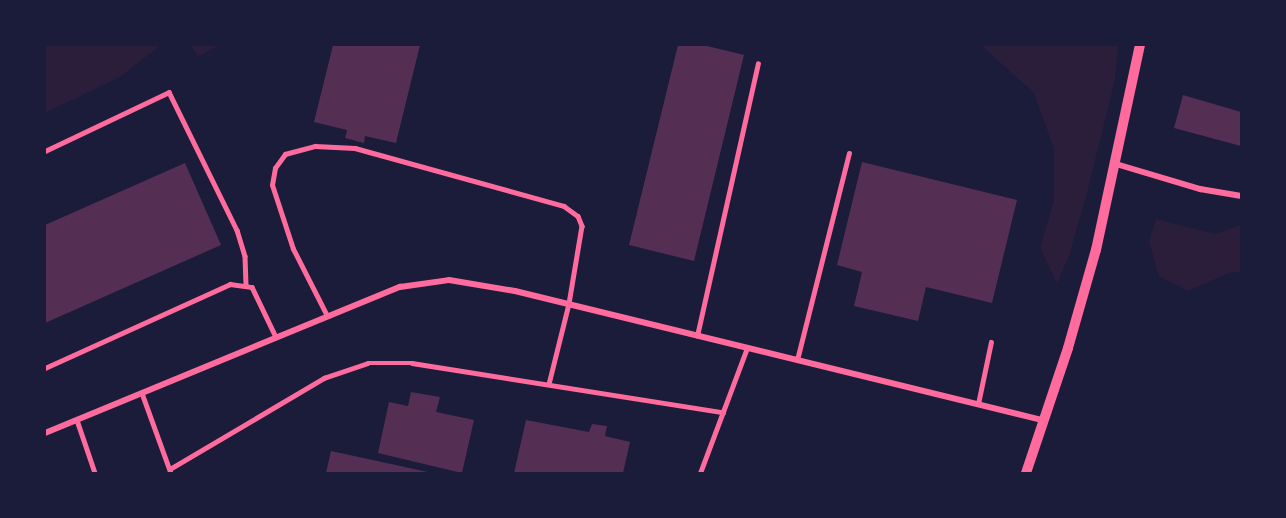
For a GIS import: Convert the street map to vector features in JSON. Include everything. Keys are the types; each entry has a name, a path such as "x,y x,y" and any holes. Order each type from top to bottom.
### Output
{"street":[{"path":"1026,473 1068,348 1096,250 1140,45"},
{"path":"1116,164 1200,189 1241,196"},
{"path":"45,433 400,287 449,280 515,291 1042,420"}],"lane":[{"path":"697,336 758,64"},
{"path":"45,151 169,92 237,230 245,256 246,285"},
{"path":"327,316 293,249 272,185 275,168 285,154 315,146 355,148 564,206 578,216 582,226 569,304 549,384"},
{"path":"797,360 849,153"},
{"path":"45,368 230,284 252,287 276,337"},
{"path":"978,404 991,342"},
{"path":"700,473 747,348"},
{"path":"142,393 171,471 324,378 368,363 412,363 723,412"},
{"path":"77,420 95,473"}],"shaded area":[{"path":"45,45 161,45 120,77 45,113"},
{"path":"191,45 219,45 198,57"},
{"path":"981,45 1118,45 1115,80 1087,193 1069,256 1057,283 1040,248 1054,200 1054,149 1034,93"},
{"path":"1156,219 1215,234 1241,225 1241,273 1232,272 1187,291 1159,276 1149,241"}],"building":[{"path":"333,45 420,45 396,143 365,136 364,143 345,138 347,130 314,122"},
{"path":"678,45 703,45 744,55 694,261 629,245"},
{"path":"1183,95 1241,112 1241,146 1174,128"},
{"path":"862,162 1017,200 992,303 926,287 918,321 854,306 862,272 837,265"},
{"path":"185,163 221,245 45,323 45,225"},
{"path":"411,392 440,397 436,412 474,420 462,473 378,453 389,402 408,406"},
{"path":"526,420 589,432 592,424 607,426 605,436 630,442 623,473 514,473"},
{"path":"331,451 428,472 428,473 326,473"}]}
